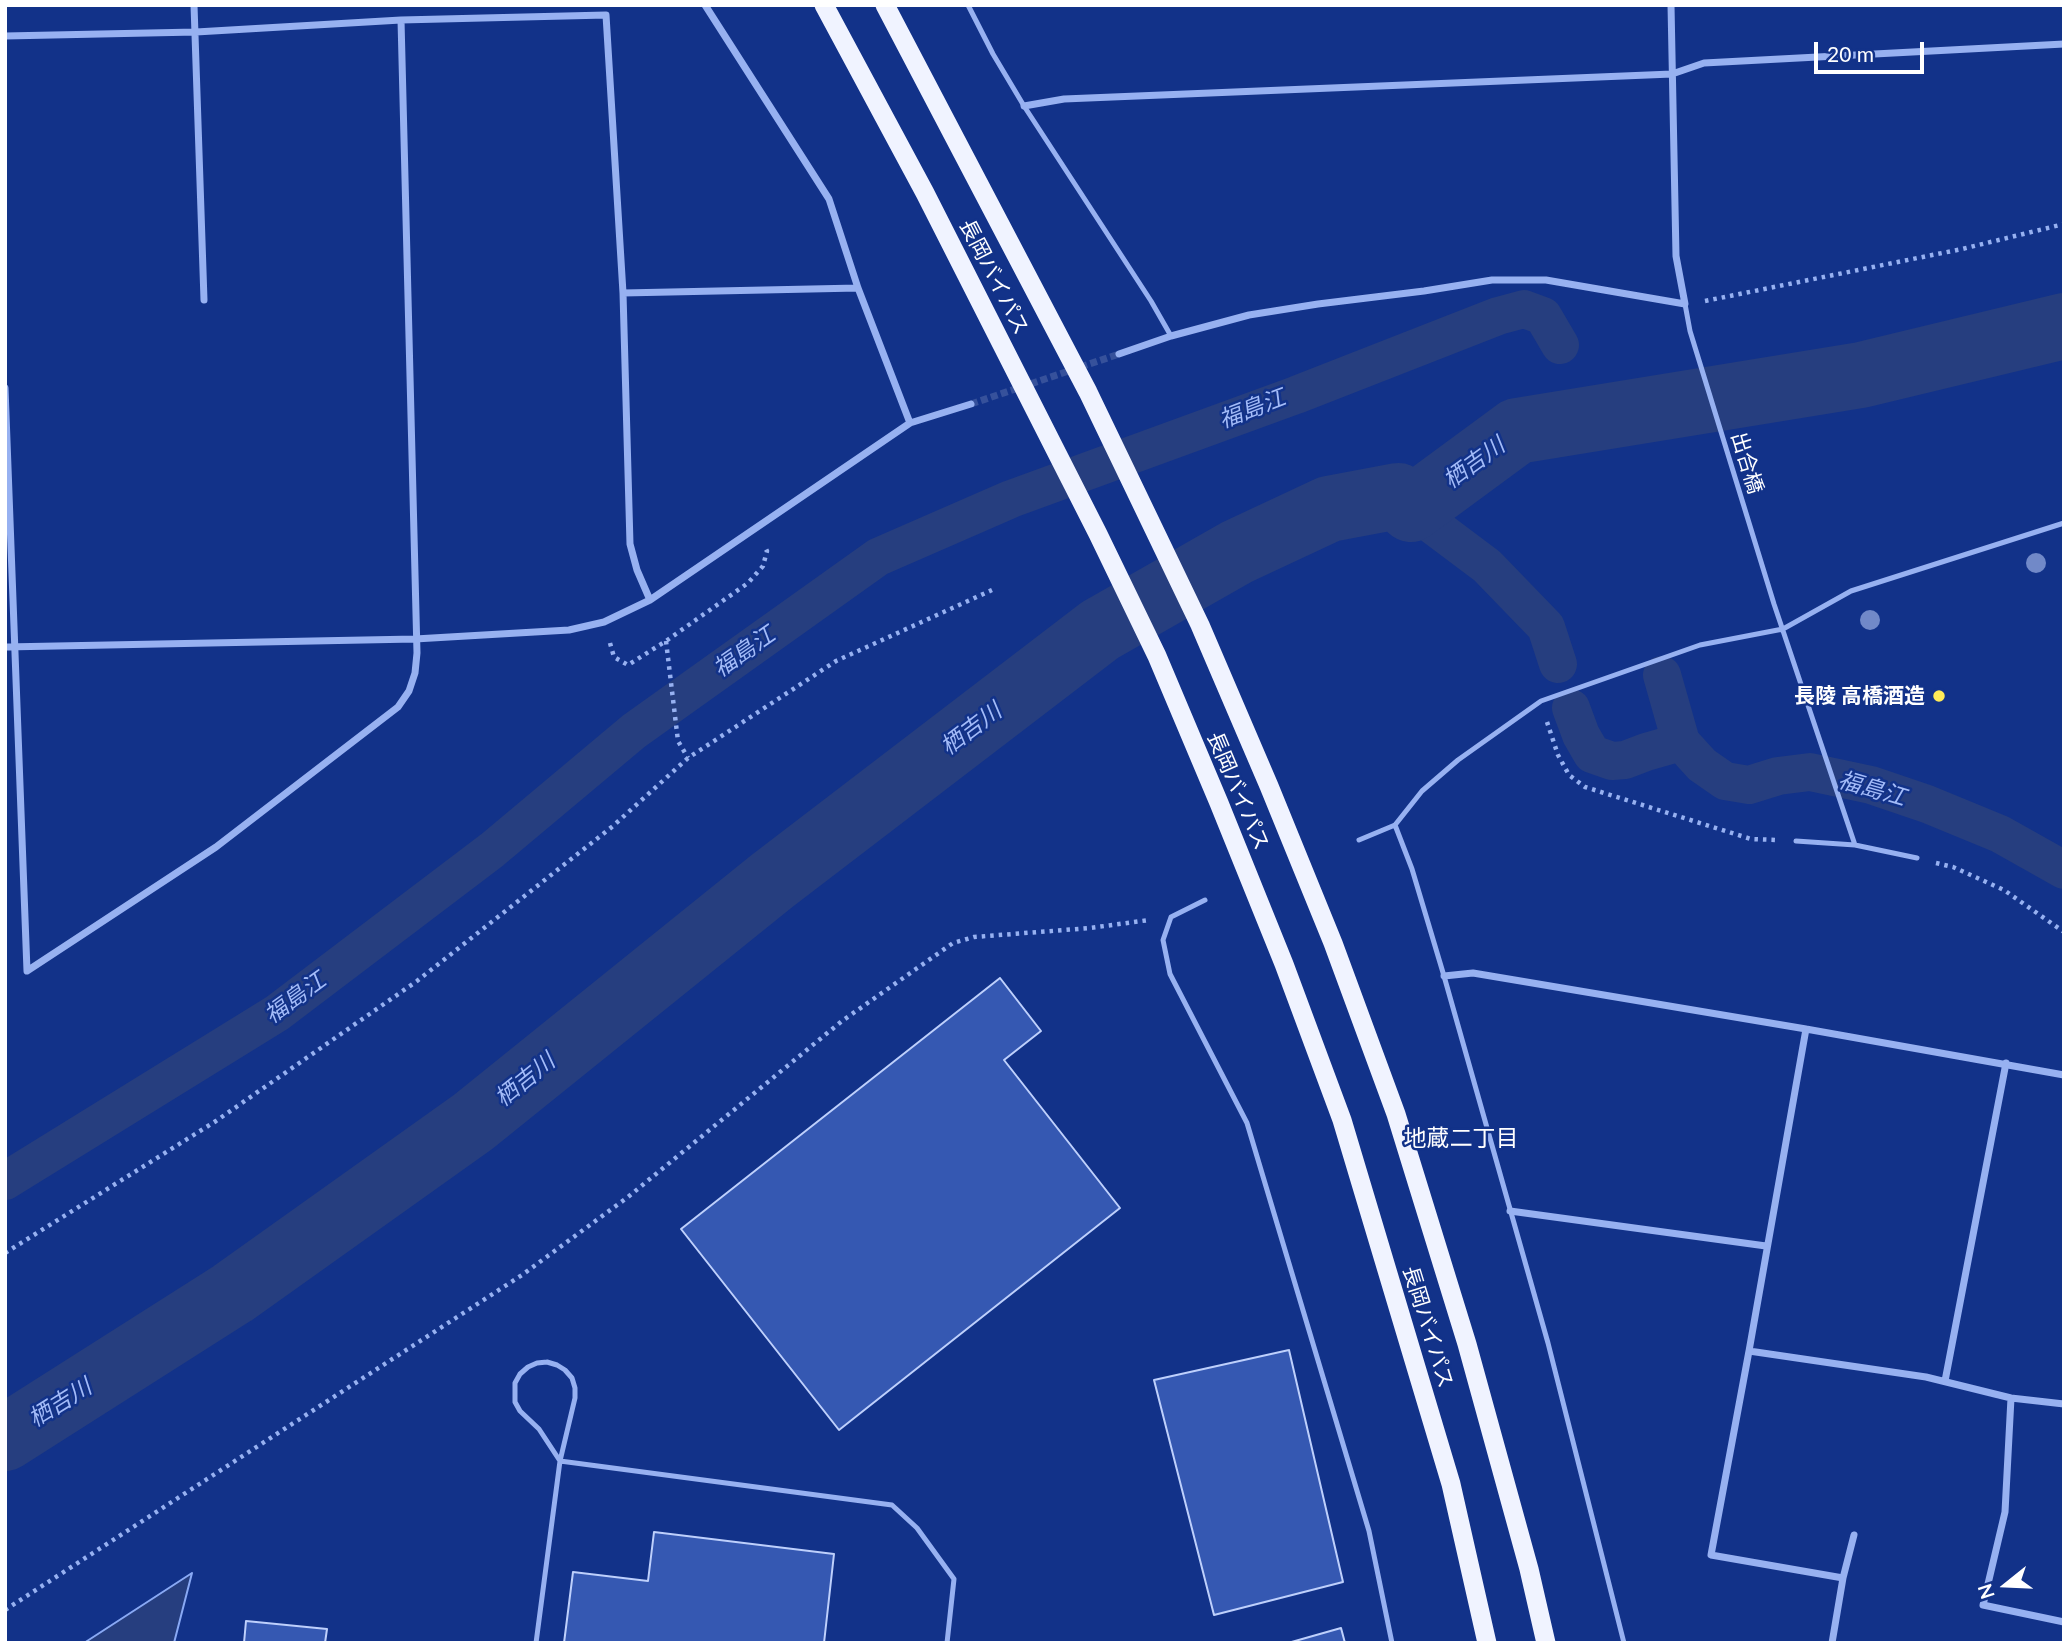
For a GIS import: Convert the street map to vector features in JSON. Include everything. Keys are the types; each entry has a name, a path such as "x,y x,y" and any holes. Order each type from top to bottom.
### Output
{"highway":[{"name":"長岡バイパス","path":"824,5 925,193 1036,410 1157,656 1219,803 1284,964 1342,1120 1451,1484 1487,1643"},
{"name":"長岡バイパス","path":"885,5 1088,392 1200,625 1333,943 1396,1114 1467,1344 1530,1569 1546,1643"}],"street":[{"path":"194,5 204,300"},
{"path":"705,5 829,199 858,288 910,423"},
{"path":"1119,354 1171,336 1250,315 1424,292 1492,280 1546,280 1685,304 1676,256 1671,5"},
{"path":"5,36 195,32 401,20 606,15 623,293 630,544 637,570 650,600"},
{"path":"5,388 27,971 216,847 398,707 410,691 415,673 415,639 401,20"},
{"path":"1024,106 1077,99 1672,74 1704,63 2064,44"},
{"path":"623,293 858,288"},
{"path":"5,647 415,639 569,630 604,622 650,600 910,423 971,404"},
{"path":"1444,976 1473,973 2064,1075"},
{"path":"1806,1029 1711,1555 1843,1578"},
{"path":"1945,1381 2006,1063"},
{"path":"1510,1211 1766,1246"},
{"path":"1749,1351 1945,1381 2011,1398 2064,1404"},
{"path":"2011,1398 2006,1512 1983,1605 2064,1622"},
{"path":"1832,1643 1843,1578 1854,1535"}],"lane":[{"path":"968,5 1024,106 1171,336"},
{"name":"出合橋","path":"1685,304 1690,331 1774,604 1855,845"},
{"path":"1359,840 1395,825 1422,791 1458,760 1541,701 1700,645 1783,629 1851,591 2064,523"},
{"path":"1395,825 1412,869 1444,976 1548,1343 1624,1643"},
{"path":"1796,841 1855,845 1917,858"},
{"path":"1205,900 1171,917 1163,940 1170,974 1247,1123 1369,1531 1392,1643"},
{"path":"536,1643 560,1461 575,1398 572,1378 556,1364 547,1362 527,1367 520,1374 515,1383 515,1402 520,1412 539,1429 560,1461 892,1505 917,1528 954,1579 947,1643"}],"path":[{"path":"1685,304 1727,298 1962,249 2064,224"},
{"path":"609,640 614,657 628,664 666,641 748,583 763,566 767,551 759,526"},
{"path":"5,1253 216,1121 417,981 612,826 688,758 836,662 992,590"},
{"path":"666,641 678,741 688,758"},
{"path":"1541,701 1558,755 1569,775 1585,786 1751,839 1796,841"},
{"path":"1917,858 1953,867 2004,890 2064,932"},
{"path":"5,1610 522,1275 628,1197 842,1021 953,943 974,937 1090,928 1171,917"}],"water":[{"path":"192,1573 174,1643 84,1643"}],"building":[{"path":"1000,978 1041,1031 1004,1060 1120,1208 839,1430 681,1229"},
{"path":"1289,1350 1343,1582 1214,1615 1154,1380"},
{"path":"654,1532 834,1554 824,1643 564,1643 573,1572 648,1581"},
{"path":"246,1621 327,1629 325,1643 244,1643"},
{"path":"1341,1628 1345,1643 1288,1643"}],"waterway":[{"name":"福島江","path":"5,1181 277,1013 492,850 634,731 878,557 1011,499 1296,395 1498,316 1524,309 1543,316 1560,345"},
{"name":"栖吉川","path":"5,1438 233,1293 473,1122 772,881 1100,630 1237,552 1329,509 1398,496 1411,509 1517,431 1861,375 2064,326"},
{"name":"福島江","path":"1411,509 1487,566 1546,627 1558,664"},
{"name":"福島江","path":"1662,675 1681,742 1702,765 1725,781 1749,785 1778,776 1810,772 1871,785 1927,804 2000,834 2064,870"},
{"name":"福島江","path":"1571,708 1581,735 1592,754 1612,761 1625,760 1681,742"}],"tunnel":[{"path":"971,404 1119,354"}],"place":[{"name":"長陵 高橋酒造","path":"1939,696"}],"district":[{"name":"地蔵二丁目","path":"1461,1139"}]}
